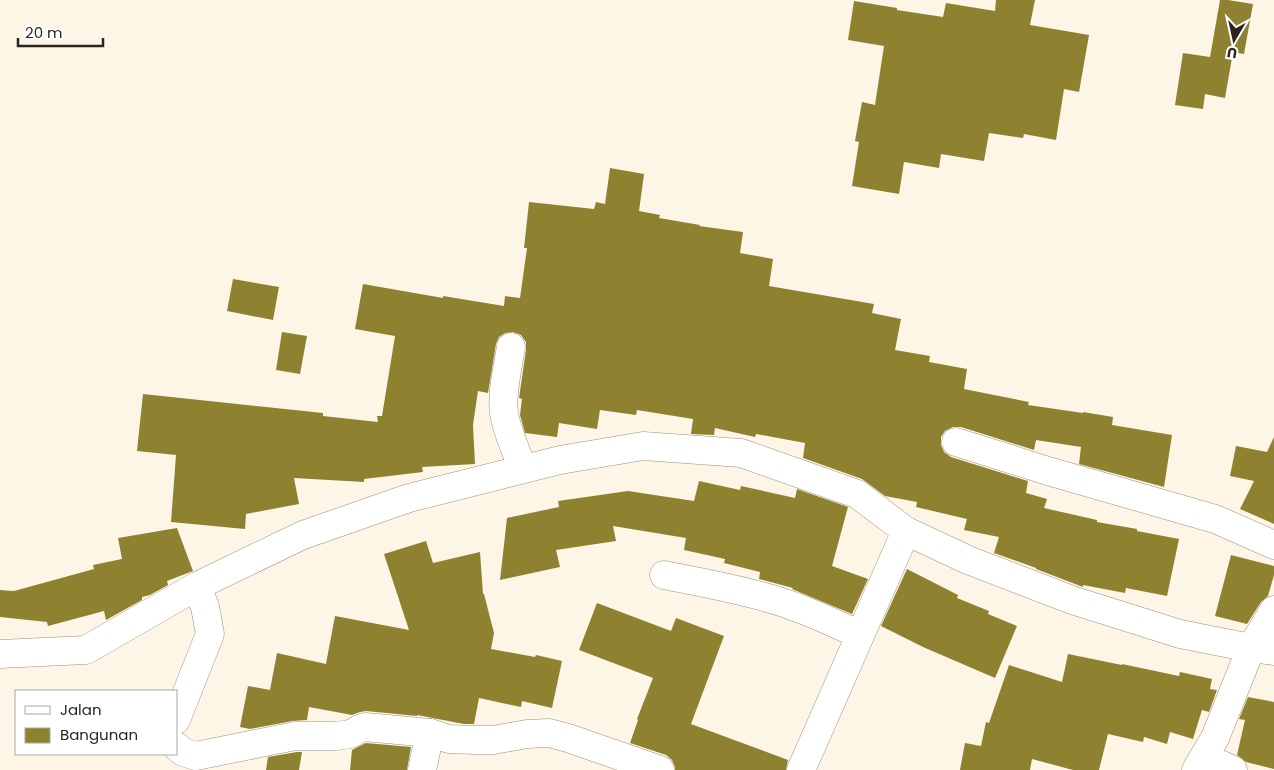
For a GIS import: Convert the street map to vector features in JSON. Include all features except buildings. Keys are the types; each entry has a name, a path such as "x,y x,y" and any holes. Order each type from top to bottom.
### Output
{"street":[{"path":"511,347 503,402 507,426 523,469"},
{"path":"956,442 1214,519 1274,545"},
{"path":"0,654 86,650 197,586 303,535 409,498 560,460 643,446 741,453 857,494 906,531 968,560 1072,600 1180,634 1263,650"},
{"path":"801,770 906,531"},
{"path":"664,575 712,584 768,598 807,611 860,635"},
{"path":"178,715 210,634 205,607 197,586"},
{"path":"1233,770 1200,763 1263,650 1274,610"},
{"path":"178,748 183,752 196,756 295,736 352,734 366,727 430,733 450,739 474,740 494,740 527,734 549,733 660,770"},
{"path":"422,770 430,733"}]}
